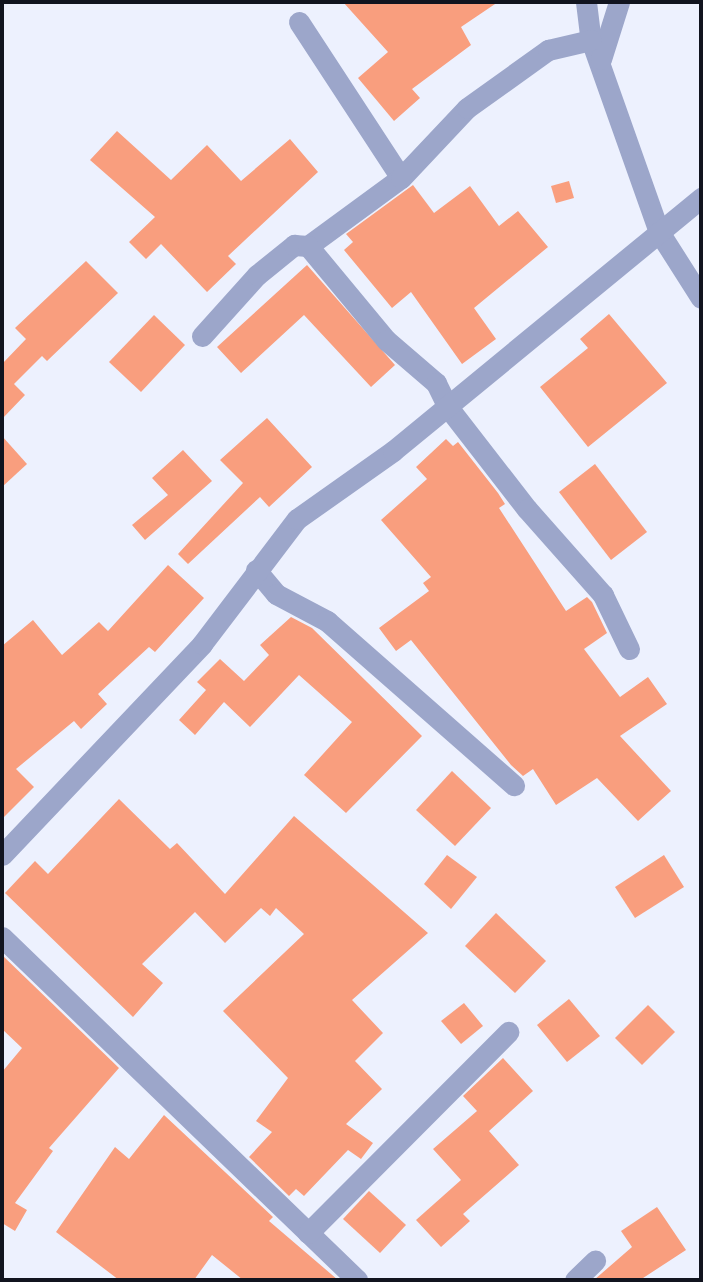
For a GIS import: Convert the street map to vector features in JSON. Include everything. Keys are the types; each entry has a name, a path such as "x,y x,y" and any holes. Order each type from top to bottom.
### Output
{"street":[{"path":"586,2 596,49 659,232 701,298"},
{"path":"596,49 619,2"},
{"path":"299,22 401,178"},
{"path":"202,336 257,275 294,245 308,246 401,178 467,108 548,50 596,49"},
{"path":"3,852 202,644 256,570 298,519 393,451 701,198"},
{"path":"308,246 386,340 425,369 447,406 603,595 629,649"},
{"path":"256,570 276,594 327,621 514,786"},
{"path":"2,937 357,1280"},
{"path":"308,1233 508,1032"},
{"path":"575,1280 595,1261"}],"building":[{"path":"343,2 498,2 461,27 471,45 412,89 420,98 394,121 358,78 388,52"},
{"path":"117,131 171,180 207,145 241,181 290,139 318,172 228,256 236,264 207,292 161,244 146,259 129,242 155,217 90,160"},
{"path":"569,181 574,198 556,203 551,186"},
{"path":"413,185 434,213 470,186 499,226 518,211 548,247 474,308 496,339 462,364 411,292 392,308 344,250 353,242 346,234"},
{"path":"86,261 118,293 47,361 42,356 14,384 25,395 2,419 2,364 26,339 15,328"},
{"path":"307,265 395,365 371,387 304,315 241,373 217,347"},
{"path":"609,314 667,383 588,447 540,387 588,348 580,339"},
{"path":"154,315 185,345 141,392 109,362"},
{"path":"267,418 312,467 269,507 260,497 188,564 178,554 243,483 220,460"},
{"path":"2,436 27,464 2,487"},
{"path":"446,439 453,446 458,442 498,493 505,504 499,508 566,611 587,597 592,602 607,633 584,649 620,697 648,677 667,704 620,736 671,791 638,821 597,778 556,805 533,769 523,776 511,765 411,640 396,651 379,628 429,591 423,583 431,577 381,520 427,479 416,467"},
{"path":"183,450 212,481 145,540 132,525 168,495 152,478"},
{"path":"595,464 647,532 611,560 559,492"},
{"path":"168,565 204,598 155,652 149,647 98,694 107,704 81,729 74,721 16,769 34,787 2,819 2,646 33,620 62,655 99,622 108,631"},
{"path":"291,617 312,628 422,736 346,813 304,775 352,722 299,675 250,727 224,702 195,735 179,720 206,690 197,682 220,659 244,681 269,655 260,645"},
{"path":"452,771 491,808 455,846 416,810"},
{"path":"119,799 170,849 177,843 225,894 294,816 428,933 352,1000 383,1033 355,1061 382,1089 346,1124 373,1143 361,1159 348,1150 304,1196 296,1189 289,1196 249,1157 272,1132 256,1121 288,1078 223,1011 304,934 276,908 270,916 261,908 225,943 195,912 142,964 163,983 133,1017 5,893 35,861 48,874"},
{"path":"447,855 477,877 451,909 424,884"},
{"path":"664,855 684,887 635,918 615,887"},
{"path":"496,913 546,961 515,993 465,946"},
{"path":"2,955 119,1068 49,1148 53,1151 15,1203 27,1210 15,1231 2,1223 2,1072 22,1048 2,1029"},
{"path":"569,999 600,1036 567,1062 537,1025"},
{"path":"464,1003 483,1026 461,1044 441,1021"},
{"path":"648,1005 675,1032 642,1065 615,1038"},
{"path":"503,1058 533,1091 489,1131 519,1165 463,1214 470,1221 441,1247 416,1220 461,1180 433,1149 477,1111 463,1096"},
{"path":"164,1115 273,1217 269,1221 338,1280 243,1280 212,1255 194,1280 119,1280 56,1232 115,1147 129,1159"},
{"path":"369,1191 406,1225 380,1253 343,1219"},
{"path":"657,1207 686,1250 640,1280 594,1280 632,1247 621,1231"}]}
